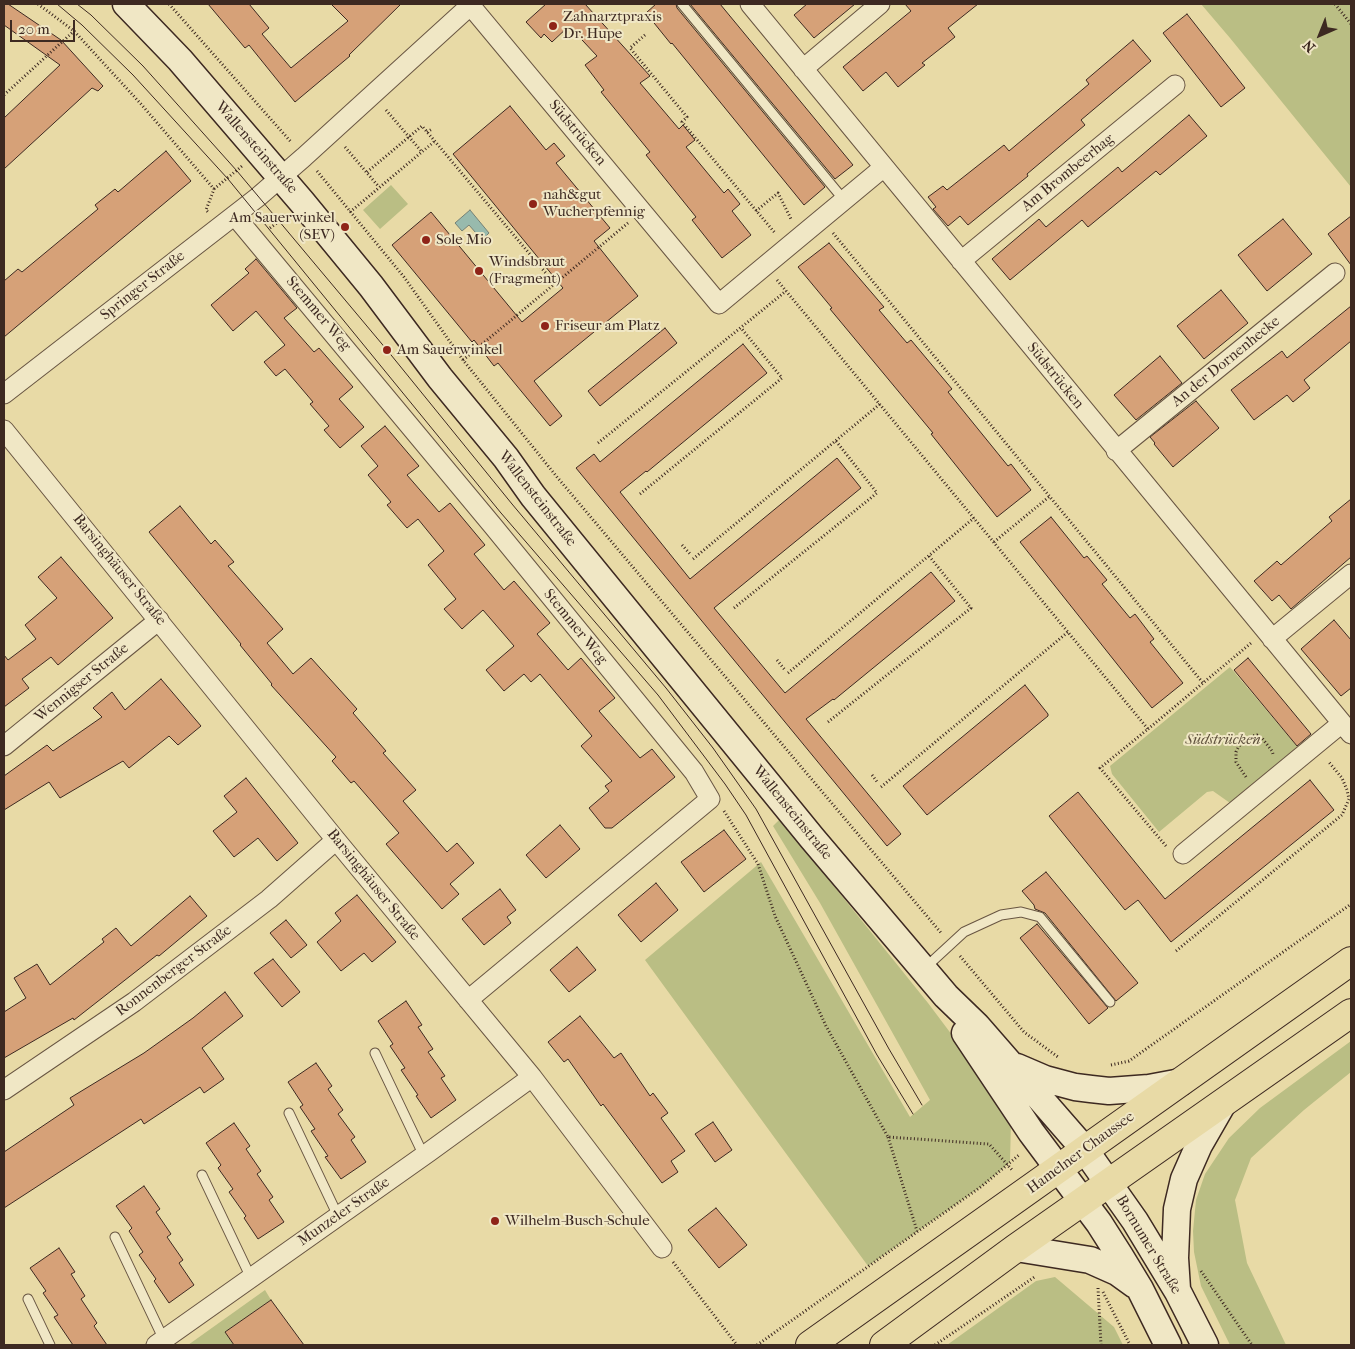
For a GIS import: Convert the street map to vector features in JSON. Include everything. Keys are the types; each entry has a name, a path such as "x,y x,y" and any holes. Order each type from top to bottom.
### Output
{"main road":[{"name":"Hamelner Chaussee","path":"810,1345 1351,961"},
{"path":"884,1345 1016,1248 1351,1013"}],"street":[{"name":"Wallensteinstraße","path":"126,4 180,60 281,177 371,286 440,378 506,458 533,496 812,838 946,996 977,1026 1085,1150"},
{"path":"281,177 471,4"},
{"name":"Südstrücken","path":"471,4 719,304 884,167"},
{"name":"Südstrücken","path":"750,4 1346,729 1315,745 1183,854"},
{"path":"803,69 880,4"},
{"name":"Am Brombeerhag","path":"961,261 1175,85"},
{"name":"Springer Straße","path":"4,394 228,221 281,177"},
{"name":"Stemmer Weg","path":"228,221 489,521 688,765 710,799"},
{"name":"An der Dornenhecke","path":"1116,451 1335,273"},
{"name":"Barsinghäuser Straße","path":"4,430 336,840 532,1078 662,1248"},
{"path":"1269,635 1351,574"},
{"name":"Wennigser Straße","path":"4,746 159,620"},
{"path":"468,1000 710,799"},
{"name":"Ronnenberger Straße","path":"4,1090 141,997 269,899 336,840"},
{"name":"Wallensteinstraße","path":"946,996 965,1033 1058,1169"},
{"path":"1011,1065 1045,1079 1092,1090 1109,1091 1149,1088 1181,1082"},
{"name":"Munzeler Straße","path":"160,1343 532,1078"},
{"path":"1178,1292 1177,1209 1182,1187 1199,1145 1222,1105"},
{"name":"Bornumer Straße","path":"1085,1150 1135,1221 1178,1292 1205,1345"},
{"name":"Bornumer Straße","path":"1058,1169 1109,1239 1140,1289 1168,1345"},
{"path":"1016,1248 1090,1260 1117,1272 1140,1289"}],"lane":[{"path":"682,4 844,200"},
{"path":"923,969 964,932 1001,914 1021,912 1040,917 1110,1002"},
{"path":"375,1053 424,1156"},
{"path":"289,1113 338,1216"},
{"path":"202,1176 251,1278"},
{"path":"115,1237 160,1343"},
{"path":"28,1298 50,1345"}],"path":[{"path":"38,4 74,31 142,104 214,189 206,210 228,221"},
{"path":"169,4 350,212 404,277 463,360 563,484 1024,1032 1066,1062"},
{"path":"1334,4 1351,24"},
{"path":"4,95 74,31"},
{"path":"645,36 630,48 687,117 682,122 756,211 793,243"},
{"path":"373,94 422,152"},
{"path":"367,172 422,126 555,284"},
{"path":"428,132 432,129"},
{"path":"332,131 379,187"},
{"path":"350,212 435,141"},
{"path":"756,211 778,193 793,243"},
{"path":"463,360 642,211"},
{"path":"822,219 1203,683"},
{"path":"765,266 1148,728"},
{"path":"598,443 786,291"},
{"path":"640,494 782,378 741,328"},
{"path":"682,545 692,557 880,404"},
{"path":"734,608 877,493 836,441"},
{"path":"994,542 1050,496"},
{"path":"776,660 786,672 974,518"},
{"path":"828,722 971,608 929,556"},
{"path":"881,787 1068,632"},
{"path":"1183,854 1176,859 1100,768 1203,683 1269,635"},
{"path":"1246,777 1236,762 1239,746 1252,736 1257,735 1262,738 1272,751 1272,756"},
{"path":"1176,951 1337,820 1344,812 1348,798 1345,784 1315,745"},
{"path":"1240,782 1252,772"},
{"path":"872,775 878,784"},
{"path":"710,799 723,809 758,864 775,916 826,1026 888,1137 916,1231"},
{"path":"1103,1067 1130,1061 1351,904"},
{"path":"757,1345 982,1186 1007,1165 989,1144 888,1137"},
{"path":"662,1248 737,1345"},
{"path":"1199,1269 1252,1345"},
{"path":"935,1345 1034,1276 1041,1275"},
{"path":"1101,1345 1097,1280 1130,1345"}],"green space":[{"path":"1201,4 1351,4 1351,187 1230,38"},
{"path":"391,185 408,204 380,229 363,210"},
{"name":"Südstrücken","path":"1230,667 1301,751 1230,803 1213,791 1207,792 1159,832 1112,774 1110,766"},
{"path":"780,819 928,1003 973,1063 1011,1122 1010,1162 982,1186 868,1266 645,960 761,862 910,1117 930,1100 820,903 773,826"},
{"path":"1351,1041 1351,1072 1304,1110 1251,1158 1235,1200 1247,1263 1286,1345 1230,1345 1201,1286 1194,1252 1193,1231 1196,1200 1205,1174 1229,1138 1260,1108"},
{"path":"1055,1277 1114,1327 1123,1345 947,1345 1036,1281"},
{"path":"265,1290 271,1300 225,1332 234,1345 188,1345"}],"shaded area":[{"path":"470,210 489,233 482,240 469,225 462,231 455,223"}],"building":[{"path":"4,4 8,4 61,40 103,86 98,91 92,88 4,169 4,118 60,65 4,25"},
{"path":"208,4 249,4 269,28 262,34 291,68 348,21 331,4 401,4 350,56 295,102 249,45 245,48"},
{"path":"546,4 585,4 650,76 640,83 679,129 683,125 695,140 686,147 724,193 728,189 740,204 732,211 751,235 722,258 692,220 696,217 646,155 650,152 601,92 604,90 585,65 597,56 569,26 552,42 544,34 541,38 526,22"},
{"path":"656,4 676,4 677,8 825,187 804,205 646,13"},
{"path":"690,4 720,4 853,165 835,179"},
{"path":"807,4 855,4 814,38 794,15"},
{"path":"905,4 978,4 948,28 955,37 922,63 925,65 898,87 886,72 863,91 843,67 911,11"},
{"path":"1187,14 1245,88 1221,107 1163,33"},
{"path":"1133,40 1151,61 1081,120 1085,125 1027,174 1028,176 968,225 960,216 948,226 933,209 936,207 928,197 943,186 947,190 1004,145 1009,151 1089,84 1086,80"},
{"path":"510,106 546,150 554,143 565,156 556,163 610,228 594,241 638,296 534,381 562,416 550,426 498,363 494,366 474,340 472,342 392,245 431,212 522,322 563,288 453,154"},
{"path":"1189,115 1207,136 1160,175 1156,171 1088,227 1082,220 1010,280 992,259 1039,219 1046,227 1118,167 1122,172"},
{"path":"166,151 191,181 4,337 4,281 18,269 22,272 98,209 95,205 115,189 118,192"},
{"path":"1351,216 1351,265 1328,234"},
{"path":"1283,219 1312,254 1267,291 1238,255"},
{"path":"829,243 884,307 879,310 907,343 911,340 952,389 948,392 1008,466 1011,464 1031,490 997,517 931,434 933,433 830,309 832,308 798,267"},
{"path":"256,259 297,308 284,318 314,352 319,348 353,387 339,399 364,427 340,448 324,430 329,426 310,404 313,402 285,369 276,376 264,362 285,345 256,311 233,331 211,305 249,273 245,269"},
{"path":"1221,290 1248,323 1204,359 1177,326"},
{"path":"1351,306 1351,341 1304,380 1310,388 1293,402 1287,395 1254,420 1231,390 1282,351 1287,358"},
{"path":"665,328 677,343 600,406 588,391"},
{"path":"743,344 767,373 620,492 690,579 837,458 861,488 714,608 785,693 931,572 955,601 834,700 806,719 901,834 887,846 576,468 594,454 600,462"},
{"path":"1160,356 1182,383 1136,420 1114,395"},
{"path":"1196,401 1219,428 1173,467 1150,437"},
{"path":"385,426 419,466 407,475 439,512 450,503 485,545 474,554 504,590 514,581 550,623 537,634 568,670 581,658 615,698 599,711 640,758 652,749 675,777 612,828 605,828 589,808 609,791 605,786 612,781 581,746 592,736 540,674 531,682 524,674 504,691 486,670 514,646 483,610 462,629 444,609 456,599 428,565 444,551 418,519 407,528 387,505 391,502 368,475 378,466 361,446"},
{"path":"1351,499 1351,557 1291,609 1279,595 1272,601 1254,581 1277,561 1281,565 1332,521 1329,517"},
{"path":"180,506 211,544 215,540 234,562 228,566 283,629 267,643 293,674 311,658 357,709 353,713 386,751 383,753 416,790 403,801 447,852 457,843 474,863 450,884 459,894 442,909 386,844 399,833 354,781 351,783 332,761 336,757 271,685 241,644 149,532"},
{"path":"1051,517 1084,558 1087,556 1107,580 1102,584 1130,618 1135,614 1154,639 1150,642 1183,683 1152,708 1020,542"},
{"path":"61,557 113,618 58,665 51,657 22,679 29,688 4,707 4,655 8,660 36,639 25,625 57,598 38,577"},
{"path":"1334,620 1351,640 1351,688 1341,696 1301,649"},
{"path":"1248,658 1311,734 1297,746 1234,670"},
{"path":"161,679 201,726 178,745 169,736 129,768 123,761 60,798 49,782 4,810 4,776 47,745 53,751 102,717 93,708 112,692 125,710"},
{"path":"1025,685 1048,716 927,815 903,786"},
{"path":"246,778 298,843 277,861 258,838 234,857 213,831 237,812 224,796"},
{"path":"1310,780 1334,810 1171,942 1138,900 1125,910 1049,816 1078,792 1165,899"},
{"path":"560,825 580,849 546,878 526,855"},
{"path":"724,830 746,859 704,892 681,862"},
{"path":"1046,872 1138,983 1116,1001 1045,913 1035,909 1034,905 1022,891"},
{"path":"656,883 678,910 641,942 618,915"},
{"path":"500,889 516,910 507,917 511,923 484,945 462,919"},
{"path":"357,895 396,942 372,962 364,953 341,971 317,942 341,921 335,913"},
{"path":"190,896 207,916 159,956 157,955 74,1020 73,1018 4,1058 4,1012 26,998 14,978 37,964 50,985 104,942 102,939 116,928 131,946"},
{"path":"286,920 307,945 291,958 270,933"},
{"path":"1037,924 1108,1008 1089,1024 1020,938"},
{"path":"577,947 596,970 569,992 550,970"},
{"path":"273,959 300,992 282,1007 254,973"},
{"path":"225,992 243,1016 202,1048 224,1079 204,1093 200,1087 144,1124 141,1119 4,1208 4,1152 74,1105 70,1098 144,1053 193,1018"},
{"path":"406,1001 422,1025 418,1027 433,1049 428,1052 445,1076 441,1078 456,1100 431,1118 401,1070 405,1068 390,1046 393,1044 378,1021"},
{"path":"580,1016 614,1058 621,1053 650,1096 653,1093 668,1113 661,1118 685,1151 671,1161 678,1172 662,1183 603,1104 601,1106 568,1059 564,1062 548,1042"},
{"path":"316,1063 332,1086 328,1089 343,1110 338,1114 355,1137 351,1140 366,1162 341,1179 325,1157 328,1156 311,1131 315,1129 300,1107 303,1105 288,1082"},
{"path":"713,1122 732,1150 715,1162 695,1134"},
{"path":"234,1123 250,1146 246,1149 261,1171 257,1174 273,1197 269,1200 284,1222 258,1239 244,1218 246,1216 229,1192 233,1189 218,1168 221,1165 206,1143"},
{"path":"144,1186 160,1209 156,1212 171,1234 167,1237 183,1260 179,1263 194,1285 169,1303 154,1281 156,1279 139,1255 143,1252 129,1231 132,1228 116,1206"},
{"path":"716,1208 747,1245 719,1268 688,1230"},
{"path":"59,1248 75,1272 71,1274 85,1296 81,1299 97,1323 94,1326 107,1345 73,1345 54,1317 58,1315 43,1293 46,1291 30,1268"},
{"path":"271,1300 304,1345 234,1345 225,1332"}],"tram line":[{"path":"57,4 82,25 133,75 228,179 501,513 658,695 746,815 877,1055 913,1114"},
{"path":"77,4 91,15 143,66 237,171 666,688 713,748 756,809 922,1105"}],"place":[{"name":"Zahnarztpraxis Dr. Hupe","path":"553,26"},
{"name":"nah&gut Wucherpfennig","path":"533,204"},
{"name":"Am Sauerwinkel (SEV)","path":"345,227"},
{"name":"Sole Mio","path":"426,240"},
{"name":"Windsbraut (Fragment)","path":"479,271"},
{"name":"Friseur am Platz","path":"545,326"},
{"name":"Am Sauerwinkel","path":"387,350"},
{"name":"Wilhelm-Busch-Schule","path":"495,1221"}]}
